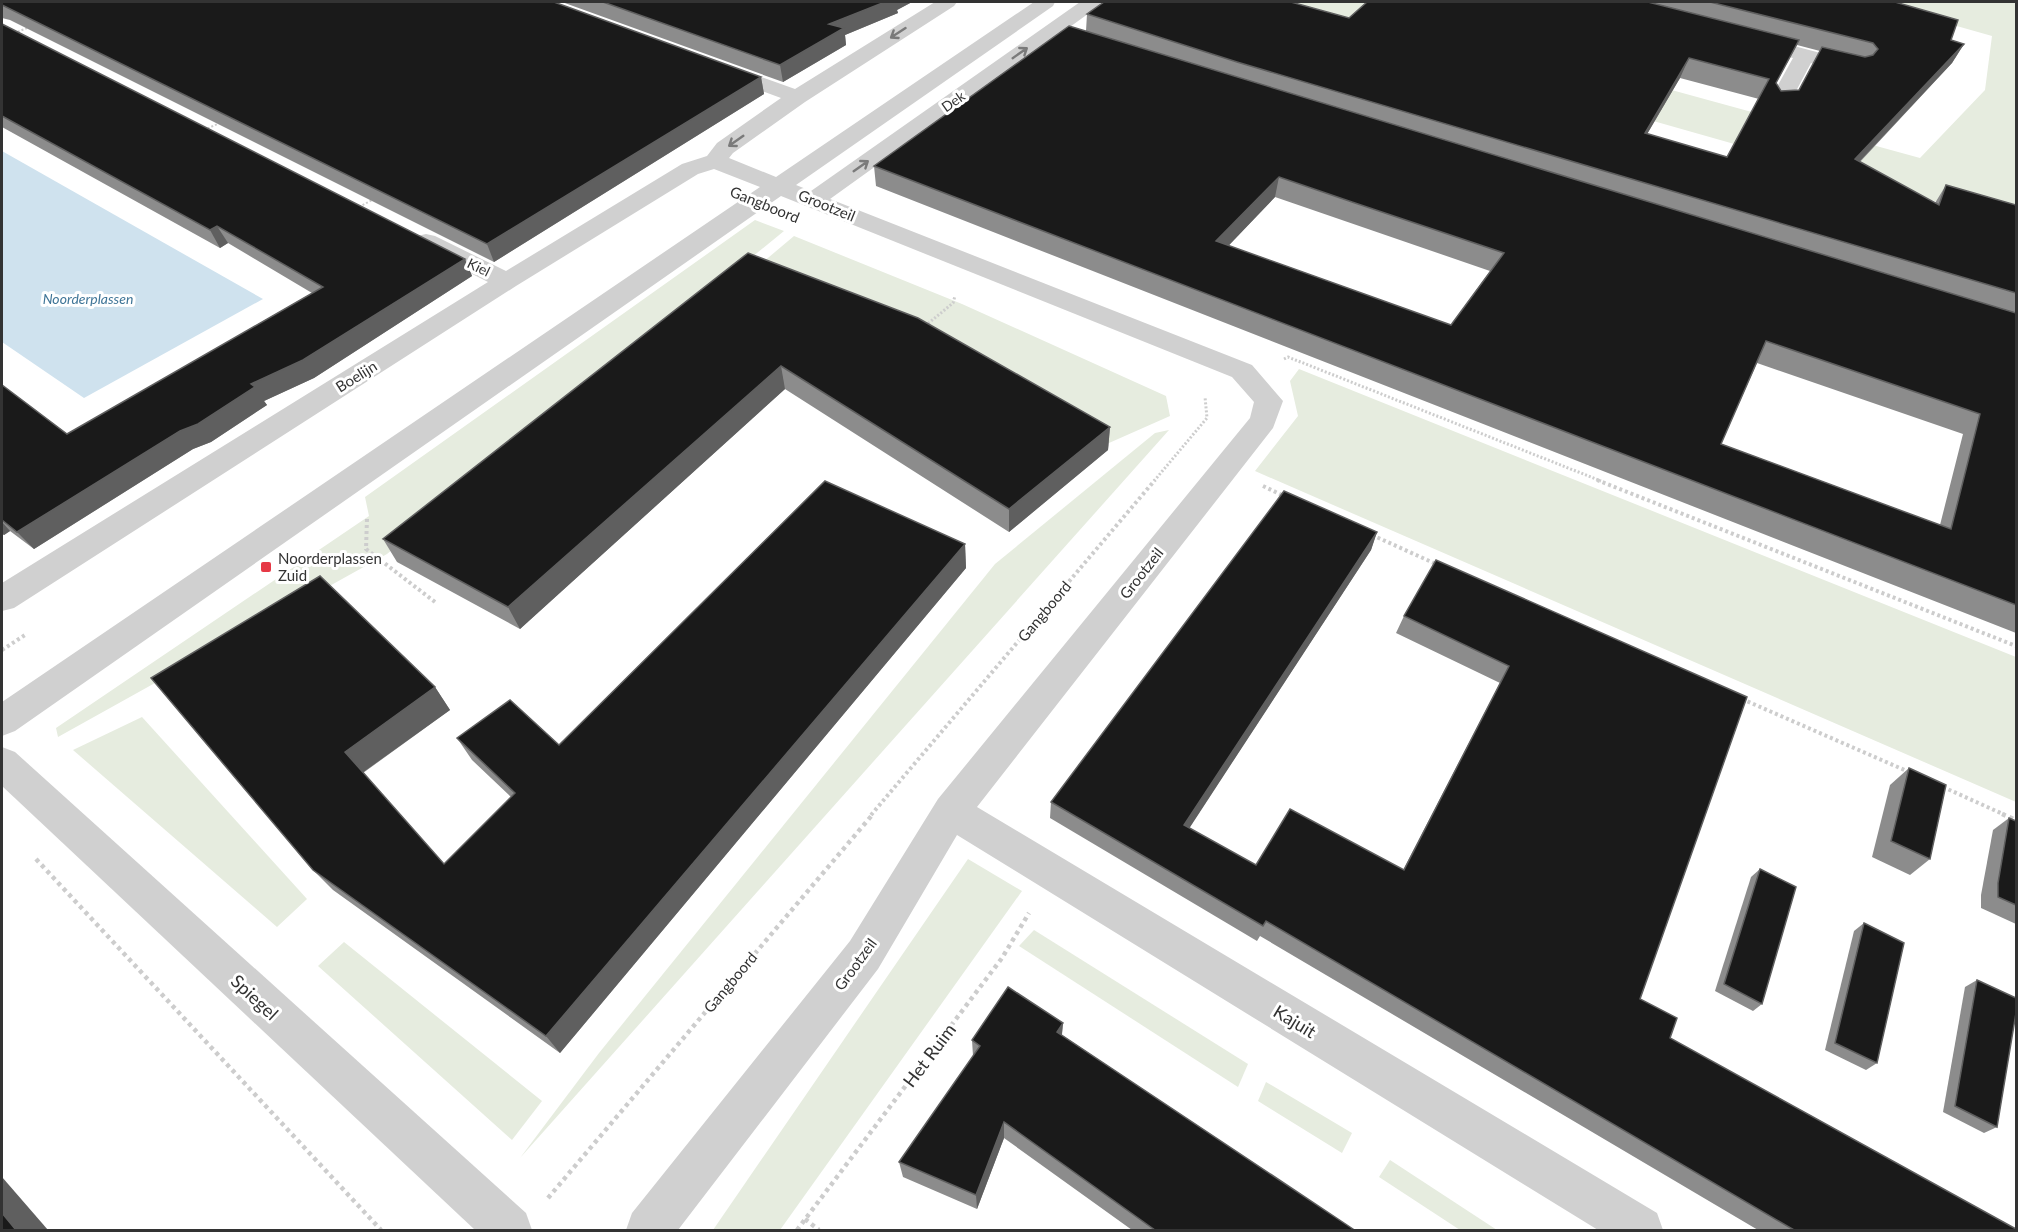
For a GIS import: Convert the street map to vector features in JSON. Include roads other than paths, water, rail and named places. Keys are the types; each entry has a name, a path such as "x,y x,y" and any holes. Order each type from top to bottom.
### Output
{"street":[{"path":"715,161 725,148 797,97 947,2"},
{"path":"2,721 1046,2"},
{"name":"Dek","path":"813,200 1092,2"},
{"path":"1052,31 1128,55"},
{"path":"1726,34 1855,68"},
{"path":"1779,103 1805,55"},
{"path":"701,62 797,97"},
{"name":"Grootzeil","path":"649,1230 864,955 951,811 1263,420 1269,401 1242,371 715,161"},
{"name":"Boelijn","path":"4,593 690,169 715,161"},
{"name":"Kiel","path":"359,207 507,281"},
{"name":"Spiegel","path":"2,763 509,1230"},
{"name":"Kajuit","path":"951,811 1640,1230"}],"water":[{"name":"Noorderplassen","path":"2,151 263,299 84,398 2,342"}],"place":[{"name":"Noorderplassen Zuid","path":"266,567"}]}
